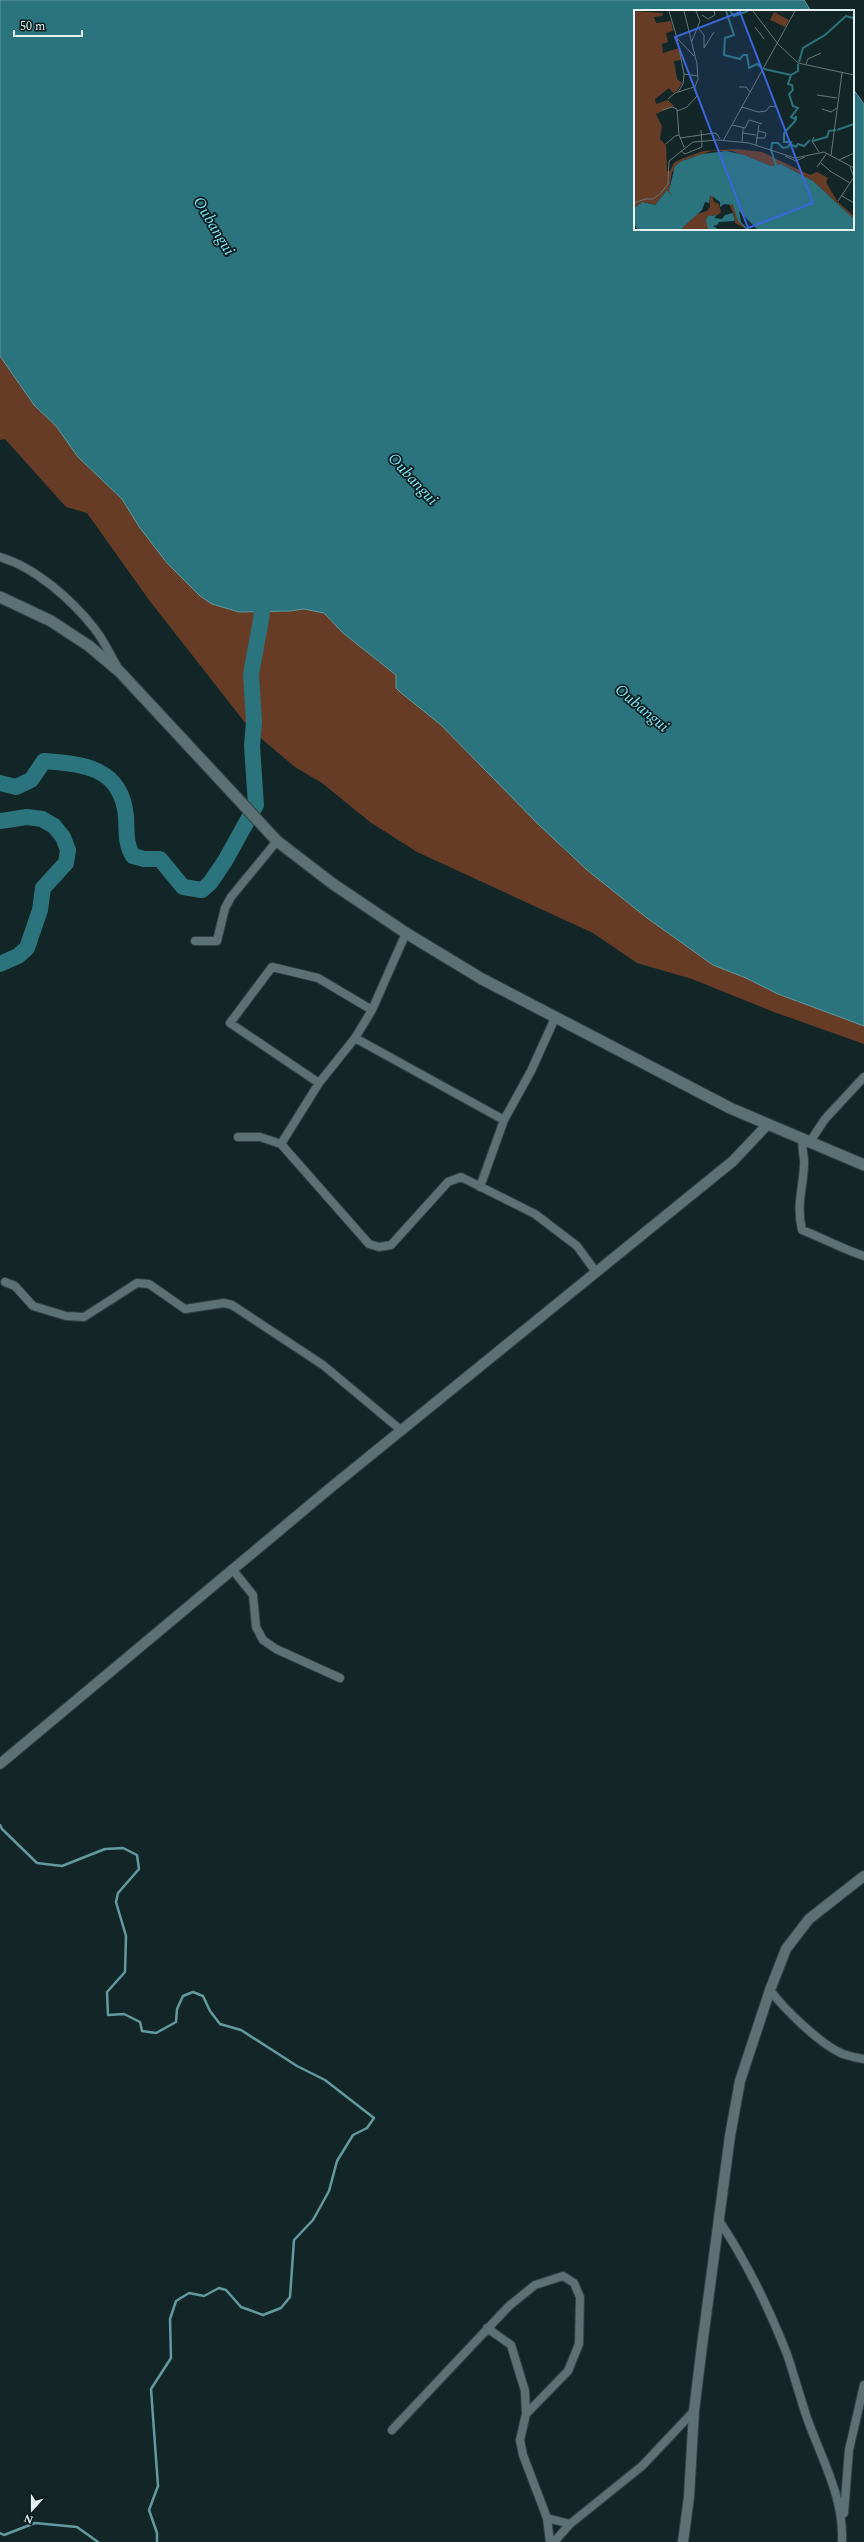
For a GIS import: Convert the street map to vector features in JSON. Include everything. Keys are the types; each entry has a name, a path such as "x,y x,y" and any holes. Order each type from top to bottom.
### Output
{"main road":[{"path":"0,597 51,621 89,646 120,672 242,806 275,839 333,884 406,933 482,979 555,1018 767,1125 864,1165"}],"street":[{"path":"0,557 26,569 49,584 68,602 95,628 120,672"},
{"path":"195,941 216,941 225,908 231,897 275,839"},
{"path":"281,1144 319,1083 355,1038 372,1010 406,933"},
{"path":"319,1083 230,1022 272,967 318,978 372,1010"},
{"path":"480,1187 504,1120 531,1071 555,1018"},
{"path":"355,1038 504,1120"},
{"path":"864,1077 806,1141 801,1150 805,1164 798,1203 802,1230 822,1238 840,1249 864,1256"},
{"path":"0,1764 232,1570 733,1161 767,1125"},
{"path":"238,1137 260,1137 281,1144 369,1244 379,1247 391,1245 448,1182 461,1177 535,1214 577,1246 596,1272"},
{"path":"5,1282 15,1286 33,1306 66,1316 84,1317 137,1283 149,1284 185,1309 224,1303 232,1305 323,1365 402,1431"},
{"path":"232,1570 253,1596 256,1627 263,1640 276,1649 340,1678"},
{"path":"683,2542 689,2497 694,2411 718,2219 740,2081 770,1990 786,1949 809,1919 864,1876"},
{"path":"770,1990 784,2008 808,2029 842,2053 864,2059"},
{"path":"718,2219 743,2257 766,2304 838,2494 843,2524"},
{"path":"392,2430 487,2328 534,2285 563,2276 574,2284 580,2297 579,2344 568,2371 526,2414"},
{"path":"487,2328 511,2345 525,2391 526,2414 520,2440 523,2455 547,2518 550,2542"},
{"path":"842,2542 849,2450 864,2385"},
{"path":"554,2542 570,2524 642,2466 694,2411"},
{"path":"547,2518 570,2524"}],"shaded area":[{"path":"0,356 34,405 56,426 78,457 122,499 140,528 167,563 200,596 239,612 290,611 304,609 325,613 343,633 396,675 397,688 441,725 570,855 713,965 746,978 778,994 864,1026 864,1044 774,1012 692,979 637,963 593,933 417,852 370,822 322,783 295,767 250,729 149,600 87,513 66,507 5,439 0,440"}],"water":[{"name":"Oubangui","path":"0,0 804,0 810,10 634,10 634,230 854,230 854,90 864,104 864,1026 778,994 746,978 713,965 647,918 587,870 539,825 441,725 396,688 396,675 343,633 324,613 304,609 290,611 239,612 212,604 200,596 167,563 140,528 122,499 78,457 56,426 34,405 0,356"}],"waterway":[{"path":"0,783 16,787 31,780 44,761 73,764 98,771 109,778 117,788 123,800 128,842 133,856 144,859 160,859 183,887 202,890 210,883 225,861 256,805 252,746 254,722 251,674 261,620 264,590"},
{"path":"0,821 27,817 42,819 54,826 63,837 68,850 66,863 43,888 40,910 27,948 18,956 0,964"},
{"path":"0,1825 2,1829 37,1863 62,1866 105,1849 123,1848 137,1855 139,1869 118,1893 116,1902 126,1936 125,1972 107,1992 108,2015 124,2014 140,2022 142,2031 156,2033 176,2022 177,2009 183,1996 193,1992 203,1996 210,2011 220,2024 241,2030 297,2066 325,2080 374,2118 367,2128 353,2135 337,2161 329,2191 313,2220 294,2240 290,2297 281,2308 263,2315 241,2307 226,2290 219,2288 204,2296 189,2293 176,2301 170,2319 171,2358 151,2389 158,2486 149,2510 157,2533 157,2542"},
{"path":"0,2533 4,2535 35,2523 77,2527 98,2542"}]}
